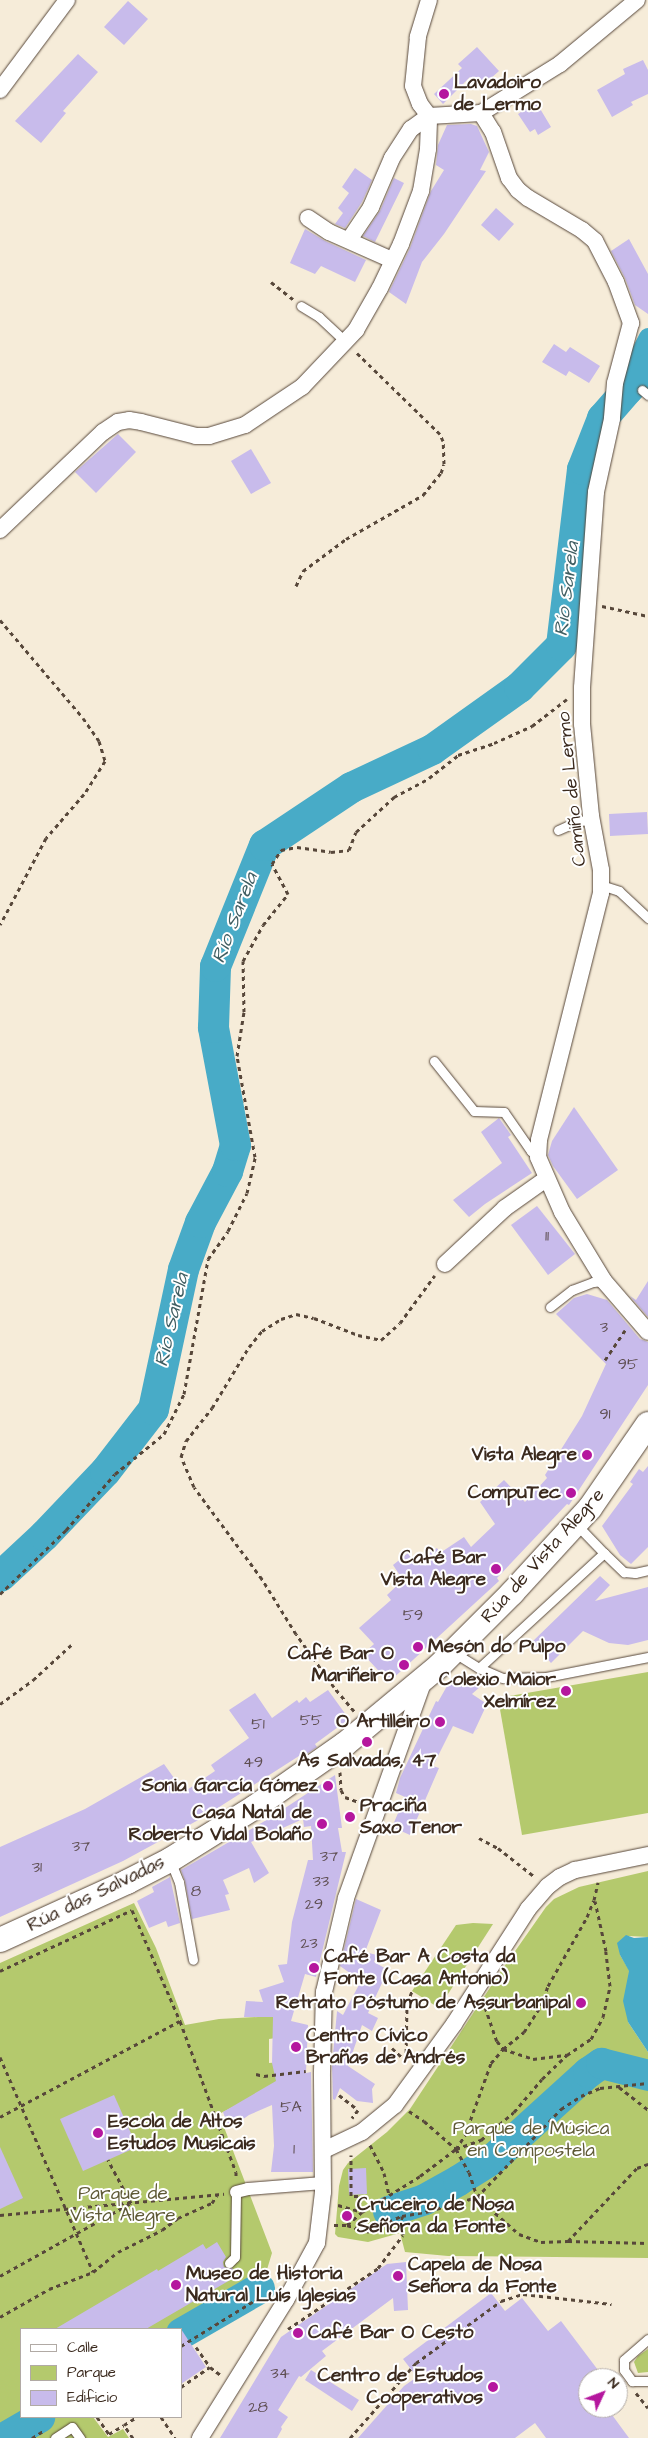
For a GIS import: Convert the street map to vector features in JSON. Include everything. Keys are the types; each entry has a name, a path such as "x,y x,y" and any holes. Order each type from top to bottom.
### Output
{"main road":[{"name":"Rúa de Vista Alegre","path":"365,1728 453,1652 576,1524 609,1482 648,1424"},
{"name":"Rúa das Salvadas","path":"0,1940 127,1882 170,1860 255,1807 365,1728"}],"street":[{"path":"0,90 67,0"},
{"path":"0,530 110,426 129,420 196,436 209,436 232,430 262,414 302,387 349,337 380,288 401,244 421,191 428,149 429,116 420,104 413,86 418,37 429,0"},
{"path":"349,240 371,207 392,158 411,129 429,116 481,113 560,64 636,0"},
{"name":"Camiño de Lermo","path":"481,113 493,132 509,178 518,190 582,230 595,241 602,252 631,323 614,383 612,419 596,492 582,688 582,724 592,820 601,870 600,904 539,1140 538,1158 562,1212 604,1281 648,1332"},
{"path":"308,218 329,232 392,260"},
{"path":"445,1264 512,1202 546,1179"},
{"name":"Rúa de Vista Alegre","path":"200,2438 254,2354 312,2255 320,2230 324,2150 324,1992 346,1898 425,1677"},
{"path":"324,2150 350,2138 378,2121 401,2098 454,2024 528,1909 548,1886 560,1877 575,1870 648,1855"},
{"path":"323,2133 350,2138"},
{"path":"236,2192 283,2191 323,2184"}],"lane":[{"path":"301,306 349,337"},
{"path":"558,830 578,821 592,820"},
{"path":"601,884 618,891 648,918"},
{"path":"434,1061 474,1112 504,1112 523,1143 538,1158"},
{"path":"550,1307 572,1290 593,1282 604,1281"},
{"path":"576,1524 624,1572 634,1573 648,1570"},
{"path":"479,1668 604,1552"},
{"path":"453,1652 479,1668 503,1678 546,1677 648,1657"},
{"path":"170,1860 179,1882 192,1960"},
{"path":"229,2263 235,2257 236,2192"},
{"path":"648,2339 624,2360 624,2370 632,2381 648,2381"},
{"path":"55,2438 72,2427 80,2438"}],"path":[{"path":"271,282 301,306"},
{"path":"296,586 303,572 346,539 423,495 441,473 444,464 443,441 440,434 358,354 349,337"},
{"path":"601,606 648,616"},
{"path":"0,620 83,718 99,741 105,761 84,794 46,838 0,925"},
{"path":"0,1594 66,1530 115,1474 164,1434 184,1394 208,1259 228,1231 247,1193 255,1157 236,1056 244,1012 243,961 263,925 288,894 272,864 281,850 297,847 331,852 349,850 356,832 394,797 429,778 458,755 494,743 532,726 582,688"},
{"path":"365,1728 296,1634 262,1579 194,1487 181,1457 186,1441 212,1408 248,1347 262,1331 296,1314 314,1318 358,1335 381,1340 400,1323 445,1264"},
{"path":"605,1360 635,1318"},
{"path":"0,1704 33,1680 72,1646"},
{"path":"339,1769 341,1790 345,1797 360,1802"},
{"path":"479,1838 498,1848 548,1886"},
{"path":"456,2149 465,2135 491,2063 503,2049 524,2032 541,2006 548,1986 594,1900 598,1879"},
{"path":"347,2224 456,2149 481,2140 514,2112 542,2079 567,2055 591,2039 603,2017 610,1986 606,1951 594,1900"},
{"path":"0,1971 132,1910 180,2021 236,2172 236,2192 0,2215"},
{"path":"406,2061 407,2003 412,1991"},
{"path":"482,1999 497,2041 503,2049 534,2059 567,2055"},
{"path":"0,2117 180,2021"},
{"path":"392,2048 413,2067"},
{"path":"0,2057 93,2272"},
{"path":"256,2074 264,2076 314,2070"},
{"path":"333,2226 347,2224 367,2232 402,2216 429,2211 477,2197 560,2109 581,2096 600,2088 648,2083"},
{"path":"618,2087 648,2110"},
{"path":"342,2097 358,2110 355,2113"},
{"path":"406,2110 424,2121 456,2149 464,2161 474,2184 477,2197 520,2234 541,2242 648,2243"},
{"path":"368,2142 384,2173 390,2195"},
{"path":"352,2155 351,2196 358,2196 362,2212"},
{"path":"108,2160 131,2202"},
{"path":"568,2241 637,2168 648,2164"},
{"path":"0,2317 49,2289 93,2272 118,2252 162,2230 178,2218 212,2202 218,2194"},
{"path":"0,2276 131,2202"},
{"path":"334,2206 344,2205 362,2212"},
{"path":"282,2334 378,2268 403,2235 402,2216"},
{"path":"350,2438 416,2363 501,2301 523,2294 611,2304"},
{"path":"182,2345 254,2301 269,2298"},
{"path":"196,2347 210,2368 222,2376"},
{"path":"182,2386 210,2368"},
{"path":"98,2418 109,2434 135,2418"},
{"path":"162,2418 176,2438"},
{"path":"124,2425 133,2438"}],"green space":[{"path":"648,1672 648,1813 522,1835 498,1698"},
{"name":"Parque de Música en Compostela","path":"648,1871 648,1937 629,1936 620,1955 629,1970 628,2022 648,2052 648,2258 448,2256 405,2252 400,2233 368,2242 338,2237 335,2234 339,2186 343,2170 348,2163 387,2132 410,2109 499,1974 546,1907 554,1899 579,1887"},
{"name":"Parque de Vista Alegre","path":"134,1903 156,1948 185,2025 219,2019 275,2016 276,2038 269,2039 269,2063 293,2061 295,2076 219,2114 272,2253 265,2276 178,2328 20,2328 20,2418 22,2418 0,2430 0,1963"},
{"path":"473,1923 493,1924 439,2008 412,1991 456,1925"},
{"path":"648,2349 648,2372 638,2373 634,2362 638,2356"},
{"path":"45,2418 94,2418 108,2437 123,2429 129,2438 11,2438"}],"water":[{"path":"626,1935 634,1938 648,1937 648,2052 628,2022 623,2001 629,1971 620,1955 617,1943"}],"building":[{"path":"128,1 148,19 124,45 104,27"},
{"path":"477,47 499,71 480,88 470,77 443,104 434,94 462,68 458,64"},
{"path":"78,54 98,72 63,111 66,113 41,143 15,121"},
{"path":"643,60 648,70 648,94 631,102 633,105 612,117 597,90 625,74 623,69"},
{"path":"536,102 551,127 538,135 535,129 530,132 518,114"},
{"path":"471,124 477,126 489,152 480,170 486,171 444,234 422,262 406,304 389,292 410,248 431,191 444,170 436,165 438,145 447,125"},
{"path":"355,168 372,180 362,202 345,228 335,224 343,213 338,208 349,193 342,187"},
{"path":"394,178 404,183 375,242 363,236 380,211"},
{"path":"496,208 514,224 499,241 481,225"},
{"path":"305,229 325,241 366,260 355,282 321,266 315,274 290,263"},
{"path":"629,239 648,274 648,314 635,305 625,278 611,251"},
{"path":"554,344 566,352 570,347 600,366 589,383 569,371 566,376 542,362"},
{"path":"118,434 136,452 96,493 75,472"},
{"path":"251,449 271,483 251,494 231,461"},
{"path":"647,812 648,834 610,836 609,814"},
{"path":"574,1107 618,1170 577,1199 553,1166 548,1155 552,1141"},
{"path":"499,1118 511,1135 508,1137 532,1173 469,1217 453,1200 502,1163 481,1132"},
{"path":"537,1206 575,1254 548,1275 511,1225"},
{"path":"648,1281 648,1317 630,1296 636,1300"},
{"path":"587,1294 607,1300 640,1339 648,1342 648,1385 569,1505 567,1504 497,1578 499,1581 389,1682 363,1654 374,1644 359,1628 391,1600 387,1595 403,1580 393,1565 408,1553 414,1563 437,1548 440,1553 464,1537 471,1547 495,1524 480,1502 504,1480 525,1502 547,1478 545,1475 582,1416 606,1364 556,1314 574,1298"},
{"path":"648,1466 648,1547 631,1564 620,1555 602,1526 633,1484 630,1482 639,1469 643,1472"},
{"path":"600,1576 610,1585 595,1601 648,1587 648,1640 628,1645 609,1643 583,1631 551,1663 532,1642"},
{"path":"472,1676 481,1686 472,1694 487,1704 473,1734 453,1726 433,1766 439,1768 410,1835 392,1827 405,1797 396,1793 400,1778 436,1701 438,1702 451,1679 461,1686"},
{"path":"328,1690 349,1719 315,1744 317,1747 301,1758 299,1756 202,1818 123,1861 0,1917 0,1847 85,1809 164,1764 184,1792 215,1771 211,1765 249,1738 229,1710 255,1693 272,1718 297,1700 299,1703 306,1697 310,1702"},
{"path":"335,1775 342,1828 338,1828 342,1852 346,1852 316,1977 305,1974 291,2021 308,2025 306,2073 311,2072 313,2172 271,2172 274,2146 272,2105 249,2115 229,2129 223,2112 276,2081 272,2063 273,2017 244,2017 246,2001 263,2002 259,1990 284,1982 278,1965 287,1964 292,1922 308,1860 313,1860 311,1826 304,1827 303,1819 251,1842 269,1873 254,1883 249,1868 223,1880 229,1894 225,1895 230,1910 192,1919 181,1870 270,1818"},
{"path":"170,1877 180,1923 168,1927 166,1921 149,1928 137,1901 154,1892 152,1887"},
{"path":"356,1899 381,1910 365,1952 377,1955 374,1962 388,1970 368,2013 378,2018 372,2031 362,2025 348,2066 375,2084 372,2089 373,2103 357,2101 340,2088 335,2100 333,2099 332,2066 337,2011 343,2015 361,1981 340,1966"},
{"name":"Escola de Altos Estudos Musicais","path":"114,2095 137,2147 83,2171 60,2119"},
{"path":"0,2147 23,2198 0,2209"},
{"path":"366,2168 367,2194 349,2195 348,2169"},
{"name":"Museo de Historia Natural Luís Iglesias","path":"217,2242 226,2257 223,2262 224,2267 232,2268 237,2276 148,2328 57,2328 203,2244 206,2249"},
{"path":"406,2262 408,2310 394,2311 393,2298 322,2351 326,2356 301,2377 299,2376 278,2410 288,2417 281,2427 282,2429 277,2438 220,2438 281,2337 387,2264"},
{"path":"491,2293 505,2311 522,2298 548,2331 561,2321 596,2368 578,2368 578,2418 614,2418 629,2438 546,2438 535,2423 515,2438 358,2438 404,2386 417,2377 403,2359"},
{"path":"182,2331 206,2367 182,2383"},
{"path":"311,2370 359,2400 352,2411 305,2380"}],"waterway":[{"path":"627,389 627,378 648,337"},
{"name":"Río Sarela","path":"0,1576 44,1535 105,1471 153,1409 183,1269 200,1222 227,1171 235,1145 213,1027 215,966 264,845 351,787 432,749 519,687 561,645 582,469 602,418 627,389 648,369"},
{"path":"388,2211 424,2199 493,2158 588,2072 601,2063 648,2075"},
{"path":"182,2332 259,2288"},
{"path":"3,2438 37,2418"}],"place":[{"name":"Lavadoiro de Lermo","path":"444,94"},
{"name":"Vista Alegre","path":"587,1455"},
{"name":"CompuTec","path":"571,1493"},
{"name":"Café Bar Vista Alegre","path":"496,1569"},
{"name":"Mesón do Pulpo","path":"418,1647"},
{"name":"Café Bar O Mariñeiro","path":"404,1665"},
{"name":"Colexio Maior Xelmírez","path":"566,1691"},
{"name":"O Artilleiro","path":"440,1722"},
{"name":"As Salvadas, 47","path":"367,1742"},
{"name":"Sonia García Gómez","path":"328,1786"},
{"name":"Praciña Saxo Tenor","path":"350,1817"},
{"name":"Casa Natal de Roberto Vidal Bolaño","path":"322,1824"},
{"name":"Café Bar A Costa da Fonte (Casa Antonio)","path":"314,1968"},
{"name":"Retrato Póstumo de Assurbanipal","path":"581,2003"},
{"name":"Centro Cívico Brañas de Andrés","path":"296,2047"},
{"name":"Escola de Altos Estudos Musicais","path":"98,2133"},
{"name":"Cruceiro de Nosa Señora da Fonte","path":"347,2216"},
{"name":"Capela de Nosa Señora da Fonte","path":"398,2276"},
{"name":"Museo de Historia Natural Luís Iglesias","path":"176,2285"},
{"name":"Café Bar O Cesto","path":"298,2333"},
{"name":"Centro de Estudos Cooperativos","path":"493,2387"}]}
